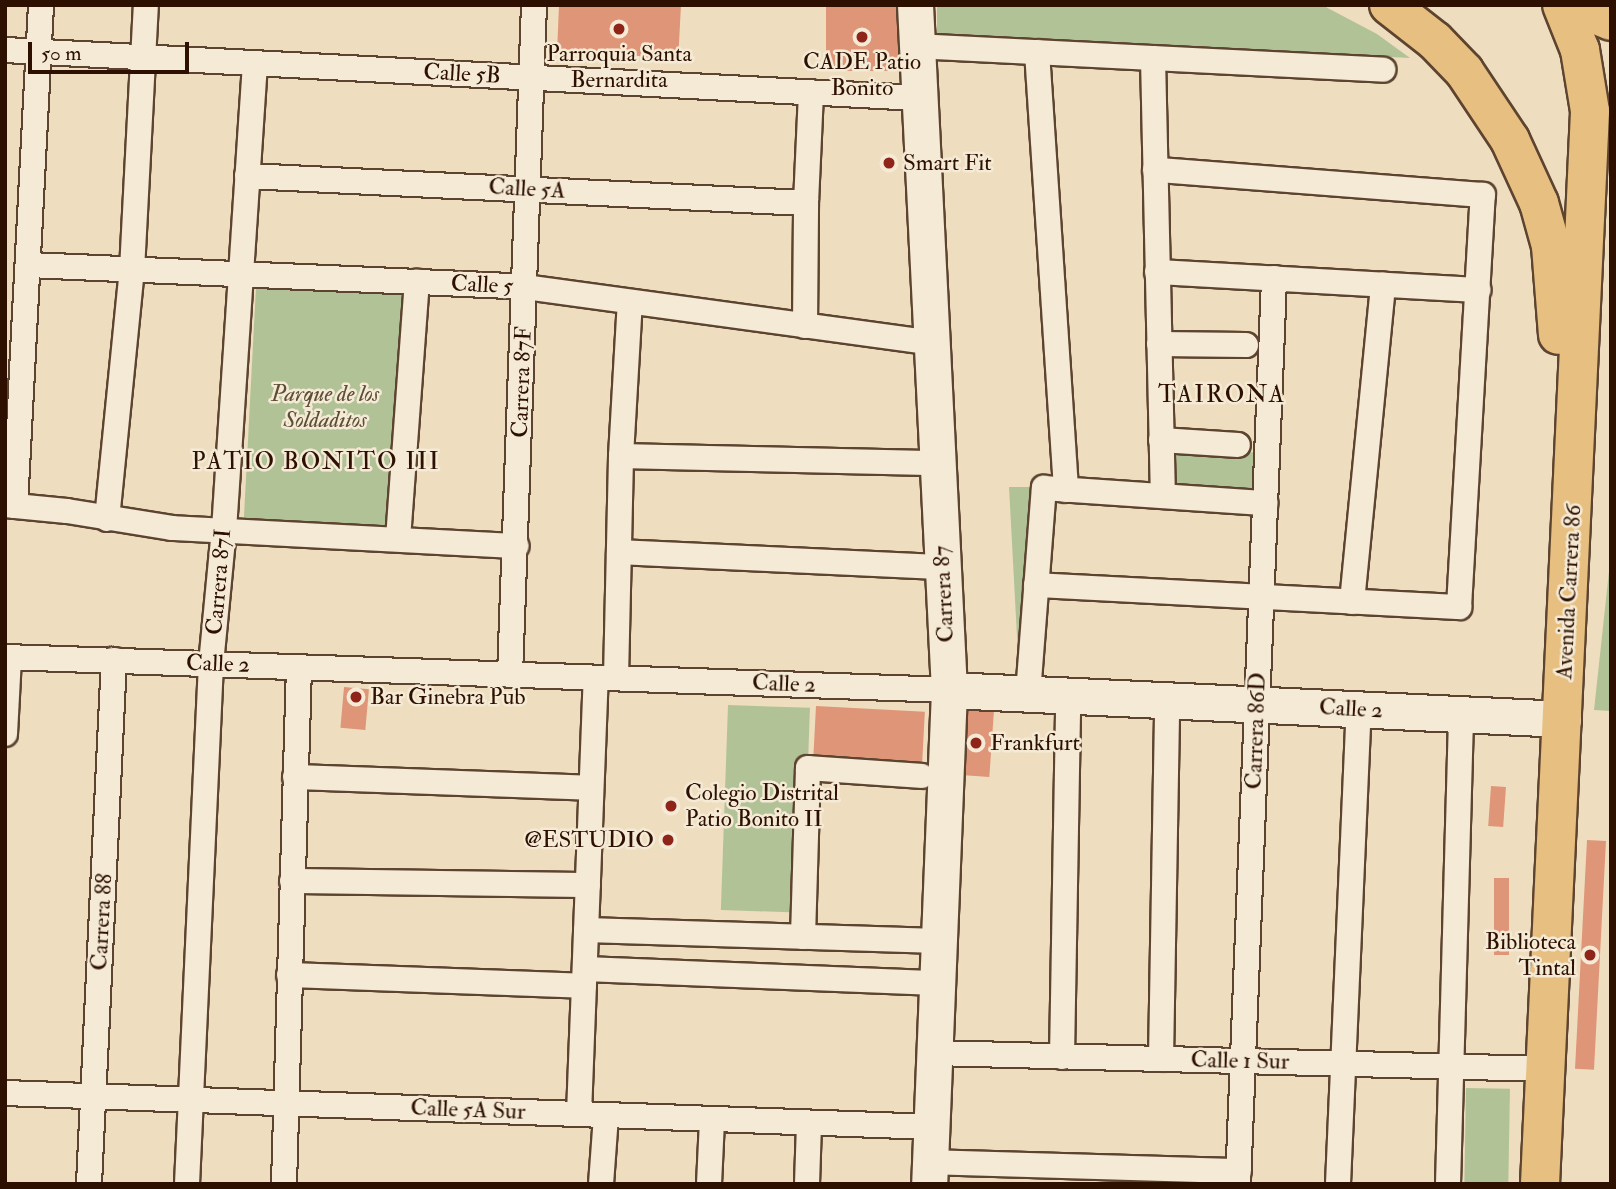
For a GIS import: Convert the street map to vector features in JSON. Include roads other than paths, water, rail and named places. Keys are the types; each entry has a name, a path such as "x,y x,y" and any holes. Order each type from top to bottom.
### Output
{"main road":[{"path":"1389,5 1435,41 1484,99 1526,172 1546,223 1557,295 1555,476 1566,665"},
{"name":"Avenida Carrera 86","path":"1540,1184 1590,111 1580,50 1562,5"},
{"path":"1574,5 1611,21"}],"street":[{"path":"41,5 29,265 13,397 10,505 139,524 517,545"},
{"path":"107,519 132,270 146,5"},
{"name":"Carrera 87F","path":"510,675 517,545 534,5"},
{"name":"Carrera 87","path":"915,5 949,690 929,1173"},
{"path":"917,46 1382,70"},
{"name":"Calle 5B","path":"5,50 919,98"},
{"path":"1028,694 1036,585 1055,489 1037,52"},
{"path":"1153,58 1163,496"},
{"name":"Carrera 87I","path":"187,1184 211,664 224,530 255,64"},
{"path":"805,326 806,203 811,92"},
{"path":"1036,585 1459,607 1483,195 1155,170"},
{"name":"Calle 5A","path":"247,176 806,203"},
{"name":"Calle 5","path":"29,265 525,287 932,342"},
{"path":"1157,272 1478,290"},
{"name":"Carrera 86D","path":"1239,1177 1274,278"},
{"path":"398,539 417,282"},
{"path":"1352,602 1383,285"},
{"path":"579,1115 591,788 619,552 621,456 630,302"},
{"path":"1159,344 1246,345"},
{"path":"1161,440 1238,445"},
{"path":"621,456 938,463"},
{"path":"1055,489 1265,503"},
{"path":"619,552 943,568"},
{"path":"5,734 7,657"},
{"name":"Calle 2","path":"7,657 949,690 1563,719"},
{"name":"Carrera 88","path":"89,1184 114,660"},
{"path":"284,1184 299,667"},
{"path":"1062,1057 1068,696"},
{"path":"1161,1059 1167,701"},
{"path":"1338,1184 1359,710"},
{"path":"1448,1184 1461,714"},
{"path":"803,937 808,768 922,776"},
{"path":"295,777 591,788"},
{"path":"292,881 588,885"},
{"path":"586,930 939,941"},
{"path":"289,975 937,983"},
{"name":"Calle 1 Sur","path":"934,1053 1545,1069"},
{"name":"Calle 5A Sur","path":"5,1093 931,1128"},
{"path":"601,1184 606,1115"},
{"path":"709,1184 712,1119"},
{"path":"807,1184 809,1123"},
{"path":"929,1173 1239,1177"}],"place":[{"name":"Parroquia Santa Bernardita","path":"619,29"},
{"name":"CADE Patio Bonito","path":"862,37"},
{"name":"Smart Fit","path":"889,163"},
{"name":"Bar Ginebra Pub","path":"356,697"},
{"name":"Frankfurt","path":"976,743"},
{"name":"Colegio Distrital Patio Bonito II","path":"671,806"},
{"name":"@ESTUDIO","path":"668,840"},
{"name":"Biblioteca Tintal","path":"1590,955"}],"district":[{"name":"TAIRONA","path":"1222,395"},
{"name":"PATIO BONITO III","path":"316,462"}],"park label":[{"name":"Parque de los Soldaditos","path":"325,407"}]}
